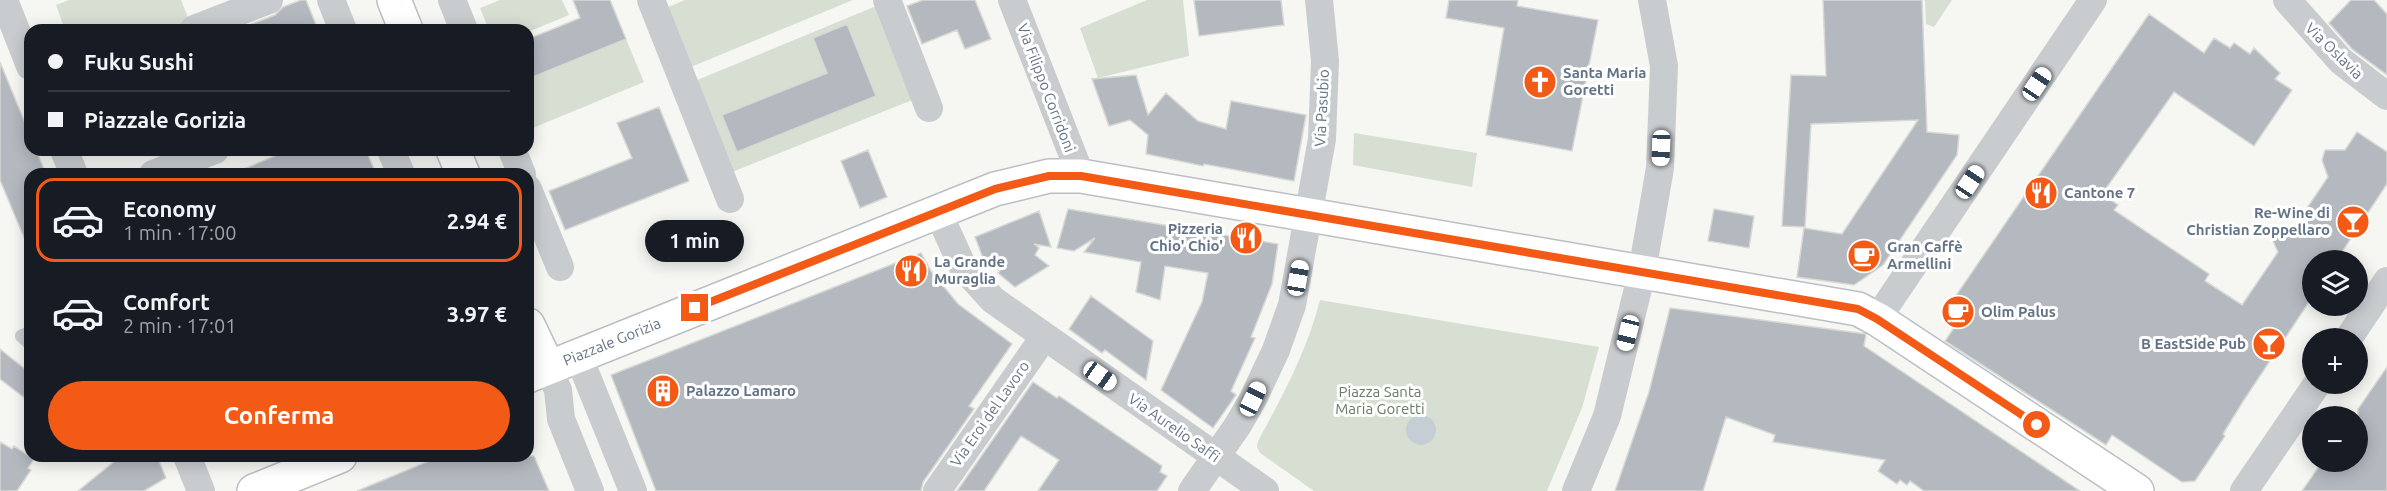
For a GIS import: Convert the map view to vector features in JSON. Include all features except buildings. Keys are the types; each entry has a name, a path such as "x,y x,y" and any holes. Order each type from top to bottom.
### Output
{"main road":[{"path":"394,0 404,24"},
{"name":"Piazzale Gorizia","path":"545,378 578,355 995,189 1049,176 1081,176 1858,309 1877,319 2137,491"},
{"path":"534,344 545,378"},
{"path":"267,489 327,462"}],"street":[{"path":"4,0 24,51"},
{"path":"207,24 269,0"},
{"path":"331,0 341,24"},
{"path":"452,0 462,24"},
{"path":"651,0 730,198"},
{"path":"887,0 929,108"},
{"name":"Via Filippo Corridoni","path":"1012,0 1081,176"},
{"name":"Via Pasubio","path":"1192,491 1253,399 1280,340 1296,289 1322,140 1323,34 1319,0"},
{"path":"1576,491 1607,416 1642,272 1660,168 1664,66 1652,0"},
{"path":"1877,319 2092,0"},
{"name":"Via Oslavia","path":"2287,0 2341,61 2387,96"},
{"path":"168,168 200,156"},
{"path":"534,204 560,267"},
{"name":"Via Aurelio Saffi","path":"938,212 963,267 977,284 1008,313 1265,491"},
{"path":"2355,328 2387,281"},
{"name":"Via Eroi del Lavoro","path":"937,491 1044,337"},
{"path":"578,355 633,491"},
{"path":"545,378 590,491"},
{"path":"545,378 578,414 610,491"},
{"path":"2244,491 2310,394"},
{"path":"189,462 201,491"}],"green space":[{"path":"69,0 181,0 191,24 63,24 56,5"},
{"path":"500,0 562,0 569,15 534,30 534,24 487,24 480,8"},
{"path":"685,0 853,0 686,69 661,10"},
{"path":"1147,0 1183,0 1189,56 1098,78 1080,28"},
{"path":"1925,0 1952,0 1934,27 1926,24"},
{"path":"881,4 920,97 727,174 690,83"},
{"path":"626,39 644,82 534,128 534,77"},
{"path":"1354,133 1477,153 1472,187 1353,165"},
{"name":"Piazza Santa Maria Goretti","path":"1320,300 1599,347 1582,408 1547,491 1314,491 1260,453 1257,447 1258,441 1301,355"}],"shaded area":[{"path":"1421,415 1431,420 1436,430 1431,440 1421,445 1411,440 1406,430 1411,420"}],"place":[{"name":"Santa Maria Goretti","path":"1540,82"},
{"name":"Cantone 7","path":"2041,193"},
{"name":"Re-Wine di Christian Zoppellaro","path":"2353,222"},
{"name":"Pizzeria Chio' Chio'","path":"1246,238"},
{"name":"Gran Caffè Armellini","path":"1864,256"},
{"name":"La Grande Muraglia","path":"911,271"},
{"name":"Olim Palus","path":"1958,312"},
{"name":"B EastSide Pub","path":"2269,344"},
{"name":"Palazzo Lamaro","path":"663,391"}],"route":[{"path":"695,308 995,189 1049,176 1081,176 1858,309 1877,319 2037,425"}]}
